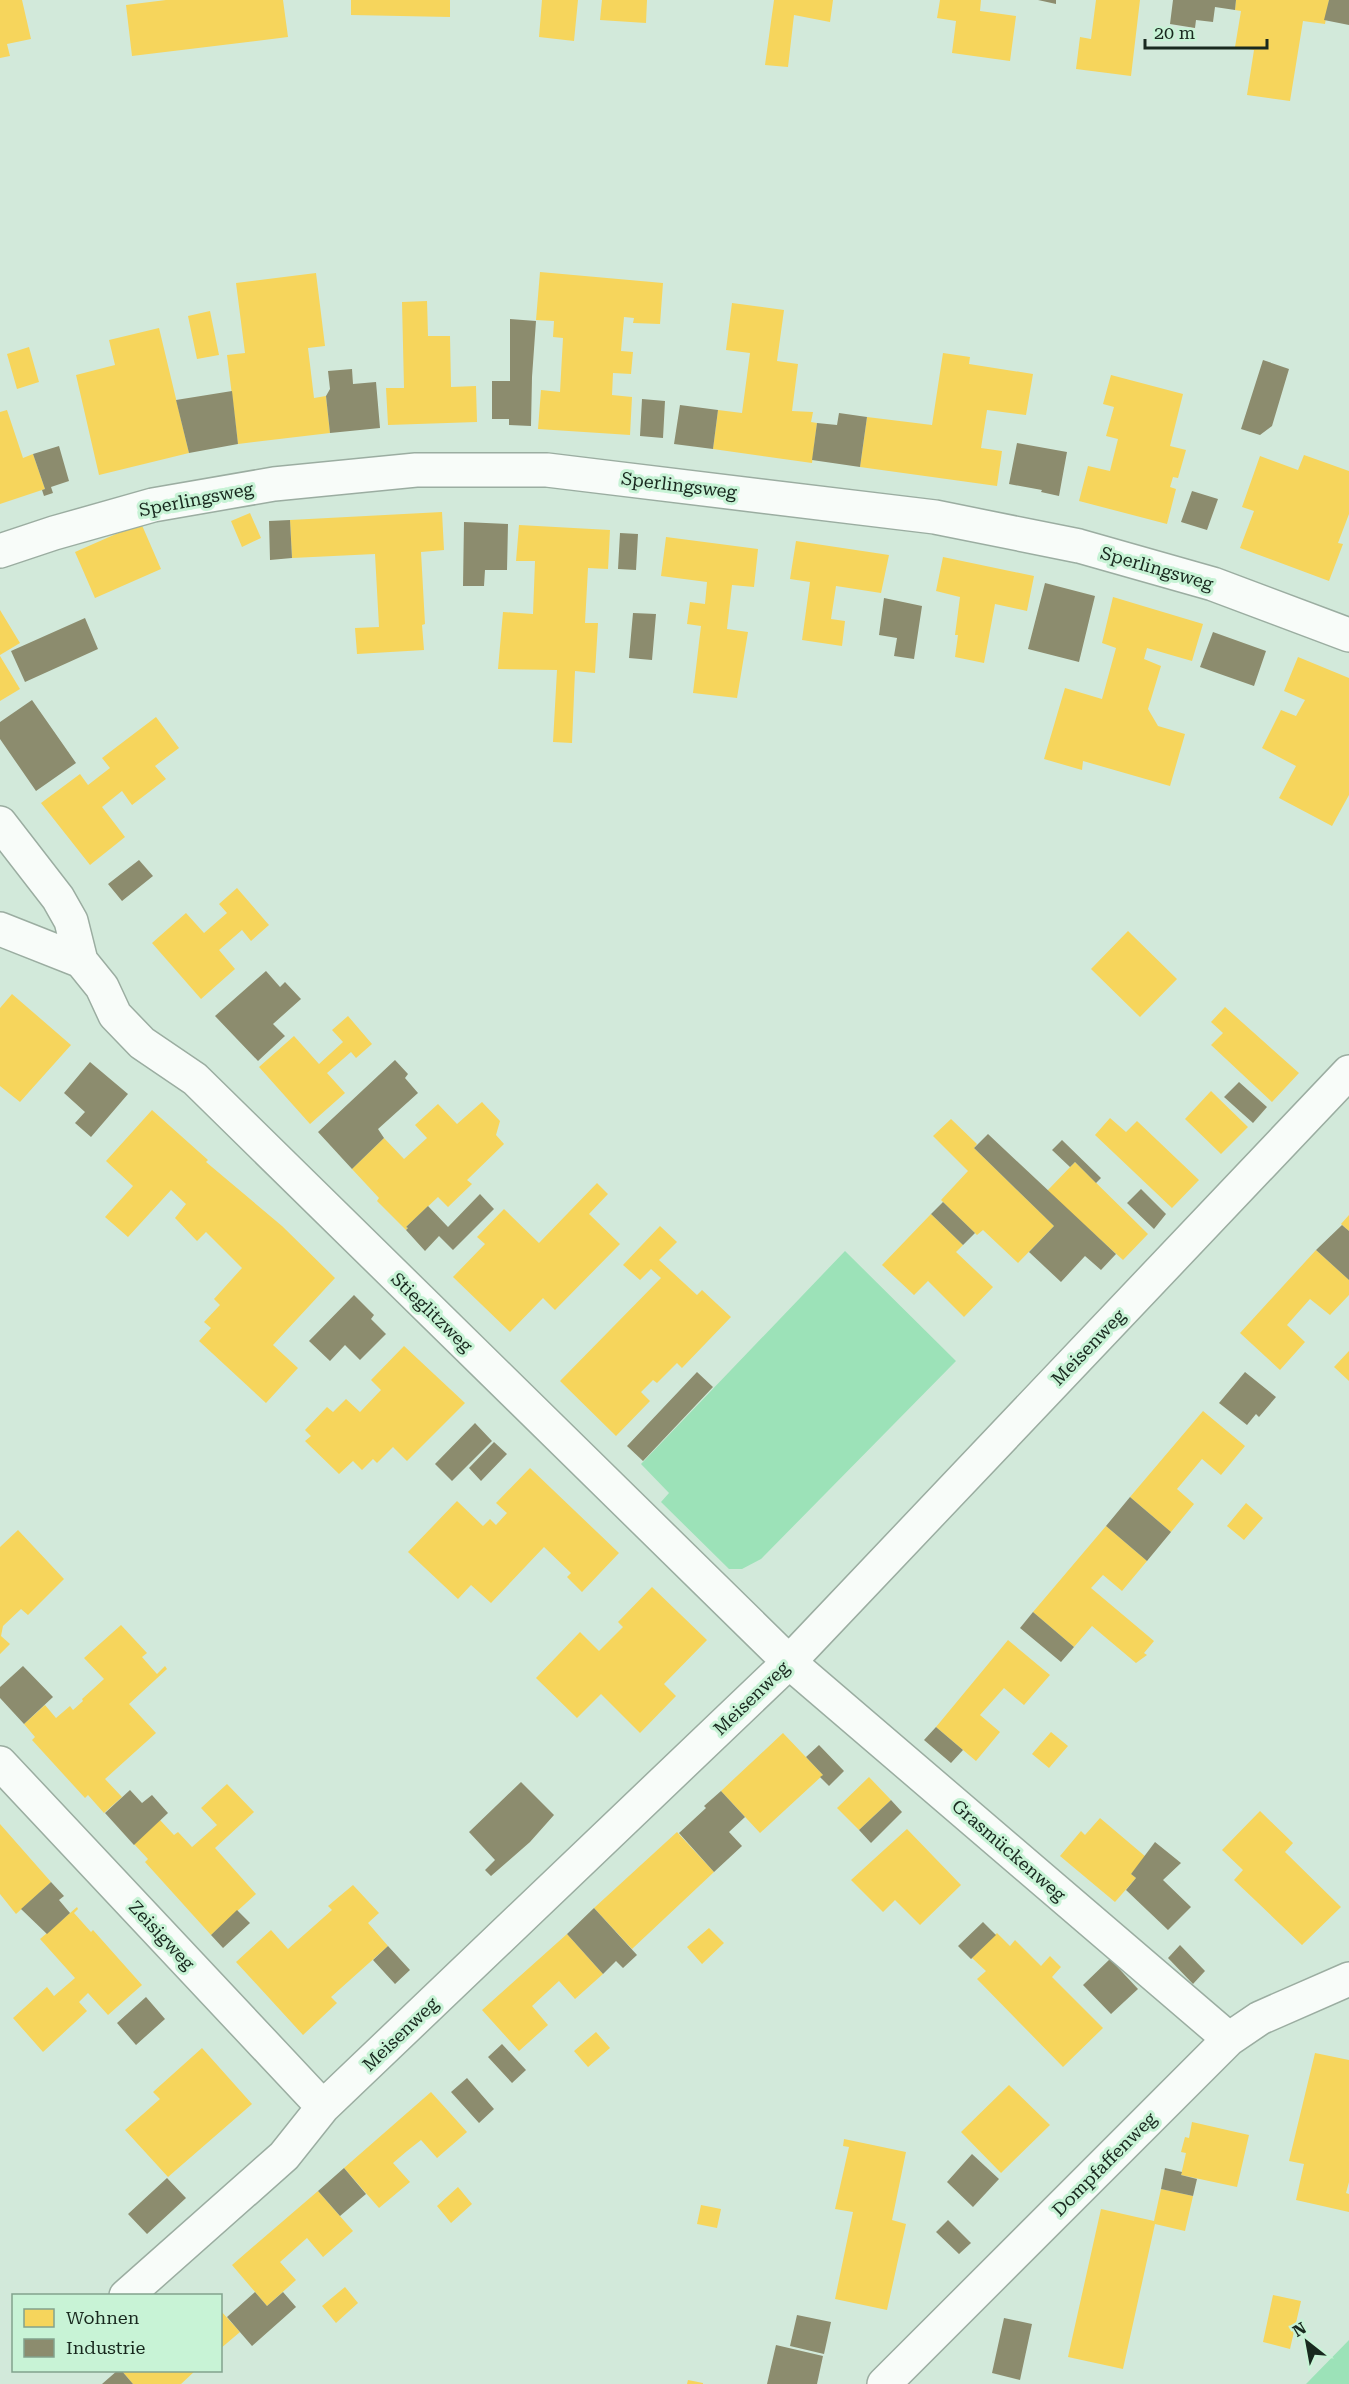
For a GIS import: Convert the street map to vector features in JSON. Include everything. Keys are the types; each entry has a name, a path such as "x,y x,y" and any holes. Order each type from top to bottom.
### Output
{"street":[{"name":"Sperlingsweg","path":"0,551 153,505 274,484 416,470 547,470 935,517 1079,546 1213,584 1349,635"},
{"path":"0,823 58,898 71,921 81,961"},
{"path":"0,929 81,961"},
{"name":"Stieglitzweg","path":"81,961 102,987 115,1015 142,1043 195,1078 789,1662"},
{"name":"Meisenweg","path":"127,2294 284,2156 323,2107 789,1662 1349,1072"},
{"name":"Grasmückenweg","path":"789,1662 1229,2039"},
{"name":"Zeisigweg","path":"0,1763 323,2107"},
{"name":"Dompfaffenweg","path":"884,2384 1229,2039 1260,2018 1349,1979"}],"green space":[{"path":"845,1251 956,1361 761,1559 742,1569 729,1569 661,1502 669,1493 641,1464"},
{"path":"1349,2340 1349,2384 1306,2384"}],"building: Wohnen":[{"path":"0,0 22,0 31,39 7,44 10,56 0,58"},
{"path":"166,0 283,0 288,37 132,56 126,5"},
{"path":"351,0 450,0 450,17 351,15"},
{"path":"542,0 578,0 574,41 539,37"},
{"path":"602,0 647,0 646,23 600,20"},
{"path":"774,0 833,0 830,22 794,15 788,67 765,65"},
{"path":"940,0 981,0 980,11 1016,16 1010,61 952,53 956,21 937,18"},
{"path":"1096,0 1140,0 1131,76 1076,69 1080,37 1091,39"},
{"path":"1236,0 1329,0 1325,24 1303,21 1290,101 1247,95 1254,50 1235,47 1241,11 1235,10"},
{"path":"540,272 663,283 660,324 633,323 634,318 624,317 621,351 633,352 631,374 613,373 612,395 632,397 630,435 538,429 541,390 560,392 563,338 553,337 554,321 536,320"},
{"path":"316,273 325,346 308,348 314,398 326,396 330,433 238,444 227,355 245,353 236,283"},
{"path":"427,301 428,336 450,336 451,387 476,386 477,422 388,425 386,388 404,388 402,302"},
{"path":"732,303 784,310 777,361 798,364 792,411 813,412 811,422 817,423 812,463 713,449 718,410 742,413 750,353 726,350"},
{"path":"210,311 219,355 197,359 188,316"},
{"path":"159,328 189,453 99,475 76,375 115,365 109,340"},
{"path":"29,347 39,382 17,389 7,354"},
{"path":"943,353 970,357 969,364 1033,374 1026,415 987,410 981,448 1002,451 997,486 860,467 867,417 932,425"},
{"path":"1111,375 1183,394 1170,446 1186,450 1178,478 1173,477 1170,487 1176,489 1167,524 1079,501 1088,466 1110,471 1118,439 1106,436 1114,407 1103,404"},
{"path":"7,410 23,458 33,454 45,489 0,504 0,412"},
{"path":"1304,455 1349,471 1349,514 1338,543 1343,544 1329,581 1240,548 1254,511 1242,507 1260,456 1298,470"},
{"path":"442,512 444,550 421,552 424,650 357,654 355,628 379,627 375,554 292,558 290,520"},
{"path":"250,513 261,538 242,547 231,521"},
{"path":"141,523 161,569 95,598 75,552"},
{"path":"519,525 610,530 608,569 588,568 585,623 598,623 595,673 575,671 572,743 553,742 557,670 498,669 503,612 533,614 535,561 516,561"},
{"path":"666,537 758,549 754,587 732,585 727,629 748,632 737,698 693,693 701,626 687,624 690,602 705,604 707,582 661,576"},
{"path":"796,541 889,555 881,593 836,586 831,619 845,621 842,646 802,640 810,582 790,579"},
{"path":"943,557 1034,576 1027,611 995,604 984,663 955,657 958,635 955,635 960,597 936,591"},
{"path":"1113,597 1203,624 1192,661 1147,648 1144,659 1161,666 1148,709 1158,726 1185,734 1170,786 1083,761 1082,770 1044,759 1065,688 1102,699 1116,648 1102,643"},
{"path":"0,610 20,643 0,655"},
{"path":"0,656 20,689 0,701"},
{"path":"1298,657 1349,678 1349,795 1332,826 1279,798 1296,766 1262,748 1281,710 1296,716 1305,700 1284,691"},
{"path":"156,717 179,748 155,766 166,779 132,805 122,791 102,807 125,837 90,865 41,803 80,774 88,785 110,768 102,758"},
{"path":"237,888 269,925 251,941 242,930 219,950 235,969 201,999 152,943 186,913 204,933 227,913 219,904"},
{"path":"1128,931 1177,979 1140,1017 1091,969"},
{"path":"12,994 71,1045 20,1102 0,1086 0,1008"},
{"path":"1225,1007 1299,1073 1272,1102 1211,1045 1223,1033 1211,1022"},
{"path":"348,1016 372,1044 356,1058 351,1052 327,1073 345,1093 310,1124 259,1067 294,1036 319,1064 343,1042 332,1030"},
{"path":"1211,1091 1248,1127 1221,1154 1185,1119"},
{"path":"482,1102 500,1121 496,1135 504,1144 467,1180 472,1184 448,1207 438,1197 406,1227 408,1228 406,1230 377,1201 379,1198 352,1169 384,1138 404,1159 427,1138 415,1125 438,1104 457,1124"},
{"path":"152,1110 208,1160 206,1162 282,1226 335,1278 273,1345 298,1368 266,1403 199,1341 211,1328 204,1322 220,1305 214,1299 242,1268 206,1232 197,1241 175,1218 186,1204 171,1190 128,1237 105,1217 133,1186 106,1161"},
{"path":"1110,1118 1126,1132 1137,1121 1199,1180 1172,1208 1095,1135"},
{"path":"951,1119 977,1144 974,1148 1054,1226 1018,1263 983,1230 977,1235 941,1200 968,1171 933,1136"},
{"path":"1075,1162 1148,1234 1123,1260 1047,1191"},
{"path":"597,1183 608,1194 589,1214 620,1244 555,1310 543,1298 510,1332 453,1277 485,1244 477,1237 504,1209 539,1243"},
{"path":"931,1214 963,1245 956,1252 993,1287 964,1317 928,1281 914,1295 882,1265"},
{"path":"1349,1215 1349,1231 1341,1224"},
{"path":"660,1226 677,1242 659,1260 697,1295 702,1290 731,1317 682,1368 677,1363 657,1383 653,1380 641,1392 650,1401 616,1436 560,1381 661,1278 651,1269 640,1280 623,1265"},
{"path":"1316,1250 1349,1280 1349,1295 1330,1315 1310,1299 1287,1325 1305,1342 1280,1370 1240,1333"},
{"path":"404,1346 465,1403 407,1461 393,1447 377,1463 373,1459 362,1470 353,1461 339,1474 305,1441 311,1436 305,1430 327,1407 333,1412 346,1399 360,1412 381,1390 371,1380"},
{"path":"1349,1351 1349,1381 1334,1367"},
{"path":"1203,1411 1245,1446 1221,1475 1202,1459 1177,1489 1194,1504 1171,1532 1130,1497"},
{"path":"530,1468 619,1553 582,1592 567,1577 571,1573 544,1547 491,1603 471,1585 458,1599 408,1552 457,1501 483,1526 490,1519 496,1525 507,1513 496,1503"},
{"path":"1246,1503 1263,1518 1244,1540 1227,1526"},
{"path":"1106,1526 1147,1561 1122,1591 1103,1575 1091,1588 1154,1641 1144,1653 1147,1655 1136,1663 1092,1626 1074,1647 1033,1612"},
{"path":"18,1530 64,1579 28,1615 21,1609 3,1626 1,1636 10,1644 0,1654 0,1547"},
{"path":"652,1587 707,1640 664,1684 676,1696 640,1733 601,1694 577,1718 536,1678 580,1632 599,1651 623,1627 618,1622"},
{"path":"121,1625 147,1653 142,1657 157,1674 165,1666 167,1669 129,1704 156,1733 105,1779 122,1797 104,1813 88,1795 85,1798 32,1740 35,1737 24,1724 45,1705 56,1718 70,1706 73,1710 83,1701 82,1699 104,1679 84,1658"},
{"path":"1008,1640 1050,1675 1024,1705 1004,1688 980,1715 1000,1732 976,1761 936,1727"},
{"path":"1051,1732 1068,1746 1049,1768 1032,1754"},
{"path":"783,1733 823,1775 760,1833 721,1791"},
{"path":"869,1777 891,1800 859,1830 837,1808"},
{"path":"227,1784 254,1812 215,1848 256,1894 211,1935 145,1862 148,1859 134,1844 160,1820 174,1835 178,1832 192,1847 217,1825 201,1808"},
{"path":"1260,1811 1293,1843 1285,1852 1341,1907 1302,1945 1234,1880 1243,1870 1222,1850"},
{"path":"1100,1818 1146,1857 1131,1874 1136,1878 1115,1902 1060,1856 1081,1831 1085,1835"},
{"path":"0,1824 51,1882 16,1914 0,1894"},
{"path":"907,1829 961,1885 920,1925 895,1900 883,1912 851,1880"},
{"path":"677,1832 714,1872 632,1949 594,1908"},
{"path":"353,1885 379,1913 368,1923 388,1946 331,1997 337,2003 303,2035 236,1962 271,1930 288,1949 332,1910 328,1906"},
{"path":"77,1907 74,1913 91,1932 93,1930 142,1985 108,2015 88,1993 79,2002 87,2011 43,2052 13,2018 47,1987 54,1996 75,1978 40,1939"},
{"path":"709,1928 724,1943 702,1964 687,1947"},
{"path":"997,1933 1010,1946 1015,1940 1041,1966 1050,1956 1061,1967 1052,1977 1103,2028 1063,2067 977,1979 986,1971 972,1958"},
{"path":"567,1934 603,1974 575,1999 559,1981 532,2006 548,2025 519,2051 482,2010"},
{"path":"596,2032 610,2048 588,2067 574,2051"},
{"path":"202,2048 252,2104 168,2177 125,2130 160,2099 153,2092"},
{"path":"1315,2053 1349,2060 1349,2182 1346,2193 1349,2194 1349,2212 1296,2200 1304,2164 1289,2161"},
{"path":"1009,2085 1050,2125 1001,2173 961,2132"},
{"path":"431,2092 467,2132 437,2158 421,2140 393,2163 410,2182 379,2208 344,2168"},
{"path":"1192,2122 1249,2135 1237,2187 1181,2175 1186,2153 1181,2152 1185,2137 1189,2138"},
{"path":"844,2139 906,2152 892,2220 906,2224 887,2310 835,2299 853,2212 835,2209 849,2147 843,2146"},
{"path":"458,2187 472,2204 451,2223 437,2206"},
{"path":"1161,2189 1193,2196 1185,2231 1155,2224 1123,2369 1068,2357 1101,2209 1154,2221"},
{"path":"318,2191 353,2231 323,2257 307,2238 280,2262 296,2280 267,2306 232,2265"},
{"path":"701,2205 721,2209 717,2228 697,2224"},
{"path":"345,2287 358,2303 336,2323 322,2306"},
{"path":"1273,2295 1301,2301 1290,2349 1263,2342"},
{"path":"222,2312 240,2332 222,2347"},
{"path":"123,2372 194,2372 181,2384 133,2384"},
{"path":"688,2380 703,2383 703,2384 687,2384"}],"building: Industrie":[{"path":"1038,0 1056,0 1056,4"},
{"path":"1173,0 1236,0 1235,10 1215,7 1213,22 1196,20 1195,28 1170,24"},
{"path":"1329,0 1349,0 1349,25 1324,20"},
{"path":"510,319 536,321 531,426 509,425 509,419 492,419 492,381 510,381"},
{"path":"1263,360 1289,369 1272,426 1260,435 1241,429"},
{"path":"352,369 353,384 376,382 380,428 330,433 326,396 330,389 328,371"},
{"path":"232,391 238,444 189,453 176,400"},
{"path":"642,399 665,401 663,438 640,436"},
{"path":"680,405 718,410 713,449 674,444"},
{"path":"839,413 867,417 860,467 812,460 817,423 837,425"},
{"path":"1017,443 1067,452 1059,496 1041,492 1042,490 1009,484"},
{"path":"59,446 69,481 51,487 53,493 44,496 42,490 45,489 33,454"},
{"path":"1192,491 1218,499 1207,530 1181,522"},
{"path":"290,520 292,558 270,560 269,521"},
{"path":"464,522 508,524 507,570 485,570 484,586 463,586"},
{"path":"620,533 638,534 636,570 618,569"},
{"path":"1045,583 1095,596 1079,662 1028,649"},
{"path":"884,598 922,606 914,659 894,656 897,638 879,635"},
{"path":"633,613 656,614 652,660 629,658"},
{"path":"85,618 98,649 25,682 11,651"},
{"path":"1213,632 1266,651 1254,686 1200,667"},
{"path":"32,700 76,763 36,791 0,739 0,722"},
{"path":"139,860 153,876 122,901 108,884"},
{"path":"266,971 280,987 285,982 301,999 273,1024 285,1036 258,1061 215,1016"},
{"path":"395,1060 408,1074 405,1078 418,1093 378,1129 384,1138 352,1169 318,1132"},
{"path":"90,1062 128,1094 91,1137 75,1123 85,1112 64,1093"},
{"path":"1239,1082 1267,1107 1253,1123 1224,1097"},
{"path":"988,1134 1116,1254 1101,1270 1085,1256 1061,1282 1029,1252 1054,1226 974,1148"},
{"path":"1062,1140 1101,1178 1096,1183 1075,1162 1070,1167 1052,1150"},
{"path":"1141,1189 1166,1214 1154,1229 1127,1203"},
{"path":"480,1194 494,1209 453,1250 439,1236 425,1251 406,1230 408,1228 406,1227 428,1206 448,1227"},
{"path":"943,1202 975,1233 963,1245 931,1214"},
{"path":"1342,1225 1349,1231 1349,1280 1316,1250"},
{"path":"354,1295 374,1315 371,1319 386,1334 360,1360 345,1345 330,1361 309,1341"},
{"path":"697,1372 713,1387 643,1461 627,1446"},
{"path":"1245,1372 1276,1397 1259,1417 1256,1414 1247,1425 1219,1403"},
{"path":"475,1423 492,1441 452,1481 435,1464"},
{"path":"494,1442 507,1454 481,1481 469,1468"},
{"path":"1130,1497 1171,1532 1147,1561 1106,1526"},
{"path":"1033,1612 1074,1647 1061,1662 1020,1628"},
{"path":"23,1666 53,1697 24,1724 0,1698 0,1687"},
{"path":"936,1727 963,1750 951,1763 924,1740"},
{"path":"819,1745 844,1771 829,1786 820,1777 823,1775 806,1757"},
{"path":"521,1782 554,1815 530,1842 491,1876 485,1870 495,1860 469,1832"},
{"path":"130,1790 142,1803 152,1795 168,1813 134,1845 105,1813"},
{"path":"721,1791 745,1817 729,1832 742,1846 714,1872 679,1833"},
{"path":"891,1800 902,1812 871,1843 859,1830"},
{"path":"1155,1842 1181,1863 1163,1880 1191,1907 1168,1930 1126,1890 1136,1878 1131,1874"},
{"path":"51,1882 64,1896 59,1900 70,1913 47,1934 21,1909"},
{"path":"594,1908 637,1955 623,1968 616,1961 603,1974 567,1934"},
{"path":"237,1910 250,1923 223,1948 211,1935"},
{"path":"983,1922 996,1935 971,1959 958,1946"},
{"path":"1180,1945 1205,1971 1193,1984 1168,1958"},
{"path":"388,1946 410,1970 395,1984 373,1960"},
{"path":"1110,1959 1138,1989 1111,2014 1083,1985"},
{"path":"146,1997 165,2019 136,2045 117,2023"},
{"path":"502,2044 526,2070 512,2083 488,2057"},
{"path":"467,2078 494,2109 479,2123 451,2092"},
{"path":"972,2154 999,2179 973,2207 947,2182"},
{"path":"344,2168 366,2194 340,2216 318,2191"},
{"path":"1165,2168 1197,2179 1193,2196 1161,2189"},
{"path":"167,2178 186,2198 147,2234 128,2214"},
{"path":"948,2220 971,2243 959,2254 936,2232"},
{"path":"255,2292 267,2306 283,2292 296,2307 252,2346 227,2317"},
{"path":"797,2315 831,2322 824,2354 790,2346"},
{"path":"1004,2318 1032,2324 1020,2380 992,2373"},
{"path":"776,2345 823,2356 817,2384 767,2384"},
{"path":"116,2372 123,2372 133,2384 102,2384"}]}
